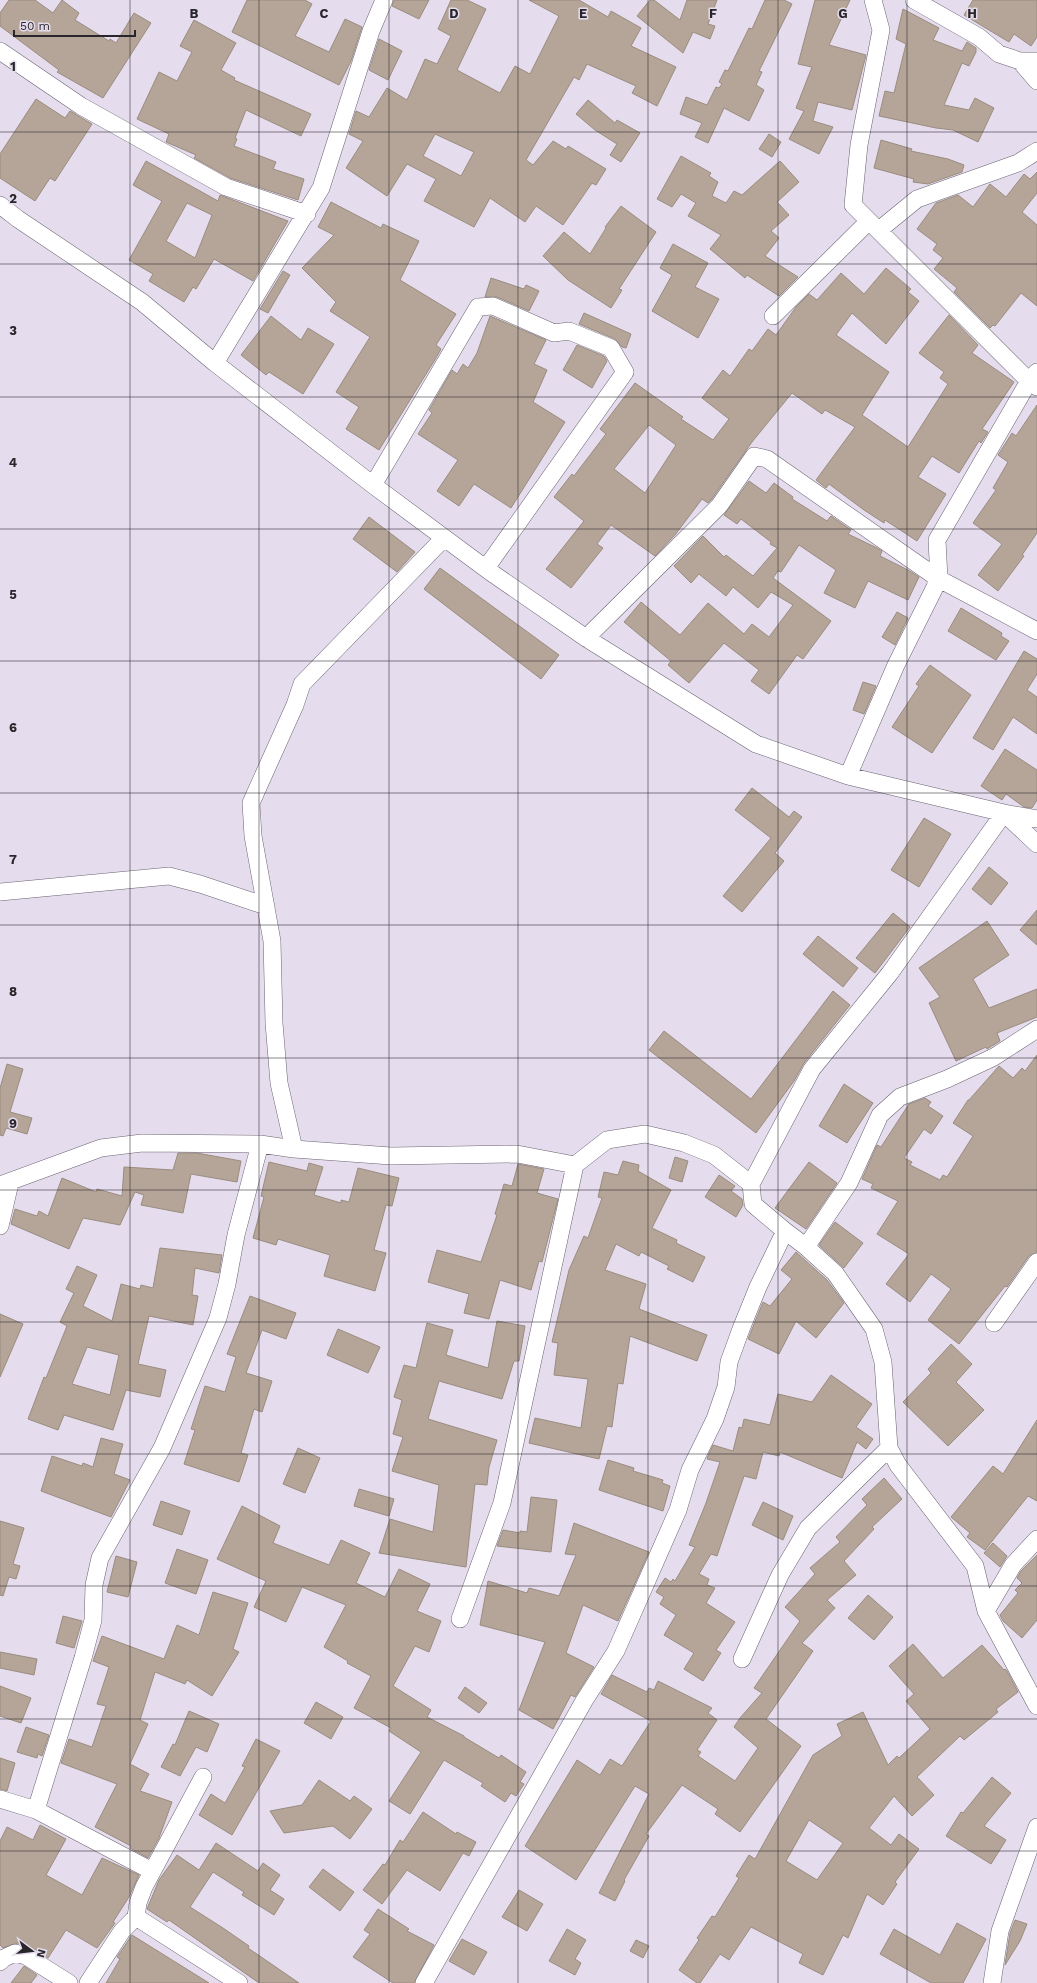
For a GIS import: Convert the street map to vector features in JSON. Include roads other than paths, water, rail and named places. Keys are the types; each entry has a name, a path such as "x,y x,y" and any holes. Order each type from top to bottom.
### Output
{"street":[{"path":"215,363 307,214 321,188 371,31 384,0"},
{"path":"848,776 896,665 939,579 937,540 1034,380 853,205 859,145 881,30 873,0"},
{"path":"914,0 979,37 999,54 1020,61 1037,61"},
{"path":"0,51 81,106 226,187 307,214"},
{"path":"1020,61 1037,81"},
{"path":"773,316 874,226 917,199 1018,163 1037,151"},
{"path":"0,205 18,219 142,302 215,363 373,485 486,568 586,638 756,744 848,776 1004,814 1037,819"},
{"path":"373,485 478,307 493,306 554,333 569,332 610,348 625,372 486,568"},
{"path":"586,638 719,506 754,456 767,459 939,579 1037,631"},
{"path":"294,1149 279,1083 274,1023 272,941 253,836 251,803 295,705 302,684 444,538"},
{"path":"1004,814 1037,844"},
{"path":"1004,814 890,973 812,1069 751,1184 753,1204 805,1246 835,1273 874,1329 883,1362 889,1448 898,1465 975,1566 986,1611 1037,1706"},
{"path":"0,892 169,876 200,884 266,906"},
{"path":"805,1246 810,1241 848,1183 880,1115 900,1097 947,1079 987,1060 1037,1029"},
{"path":"460,1619 502,1503 575,1165 607,1140 645,1134 684,1143 714,1155 751,1184"},
{"path":"0,1226 5,1184 102,1148 142,1143 260,1144 294,1149 391,1156 517,1154 575,1165"},
{"path":"36,1810 93,1620 94,1585 100,1558 162,1448 218,1318 227,1284 236,1235 260,1144"},
{"path":"424,1983 584,1701 616,1651 678,1510 690,1470 715,1419 726,1387 729,1362 741,1329 758,1287 785,1231"},
{"path":"994,1323 1037,1262"},
{"path":"742,1659 780,1575 808,1528 889,1448"},
{"path":"986,1611 1013,1565 1037,1539"},
{"path":"88,1983 122,1931 136,1917 138,1903 152,1871 203,1777"},
{"path":"0,1799 36,1810 152,1871"},
{"path":"992,1983 1000,1930 1037,1827"},
{"path":"136,1917 239,1983"},
{"path":"0,1962 4,1958 15,1953 26,1956 69,1983"}]}
